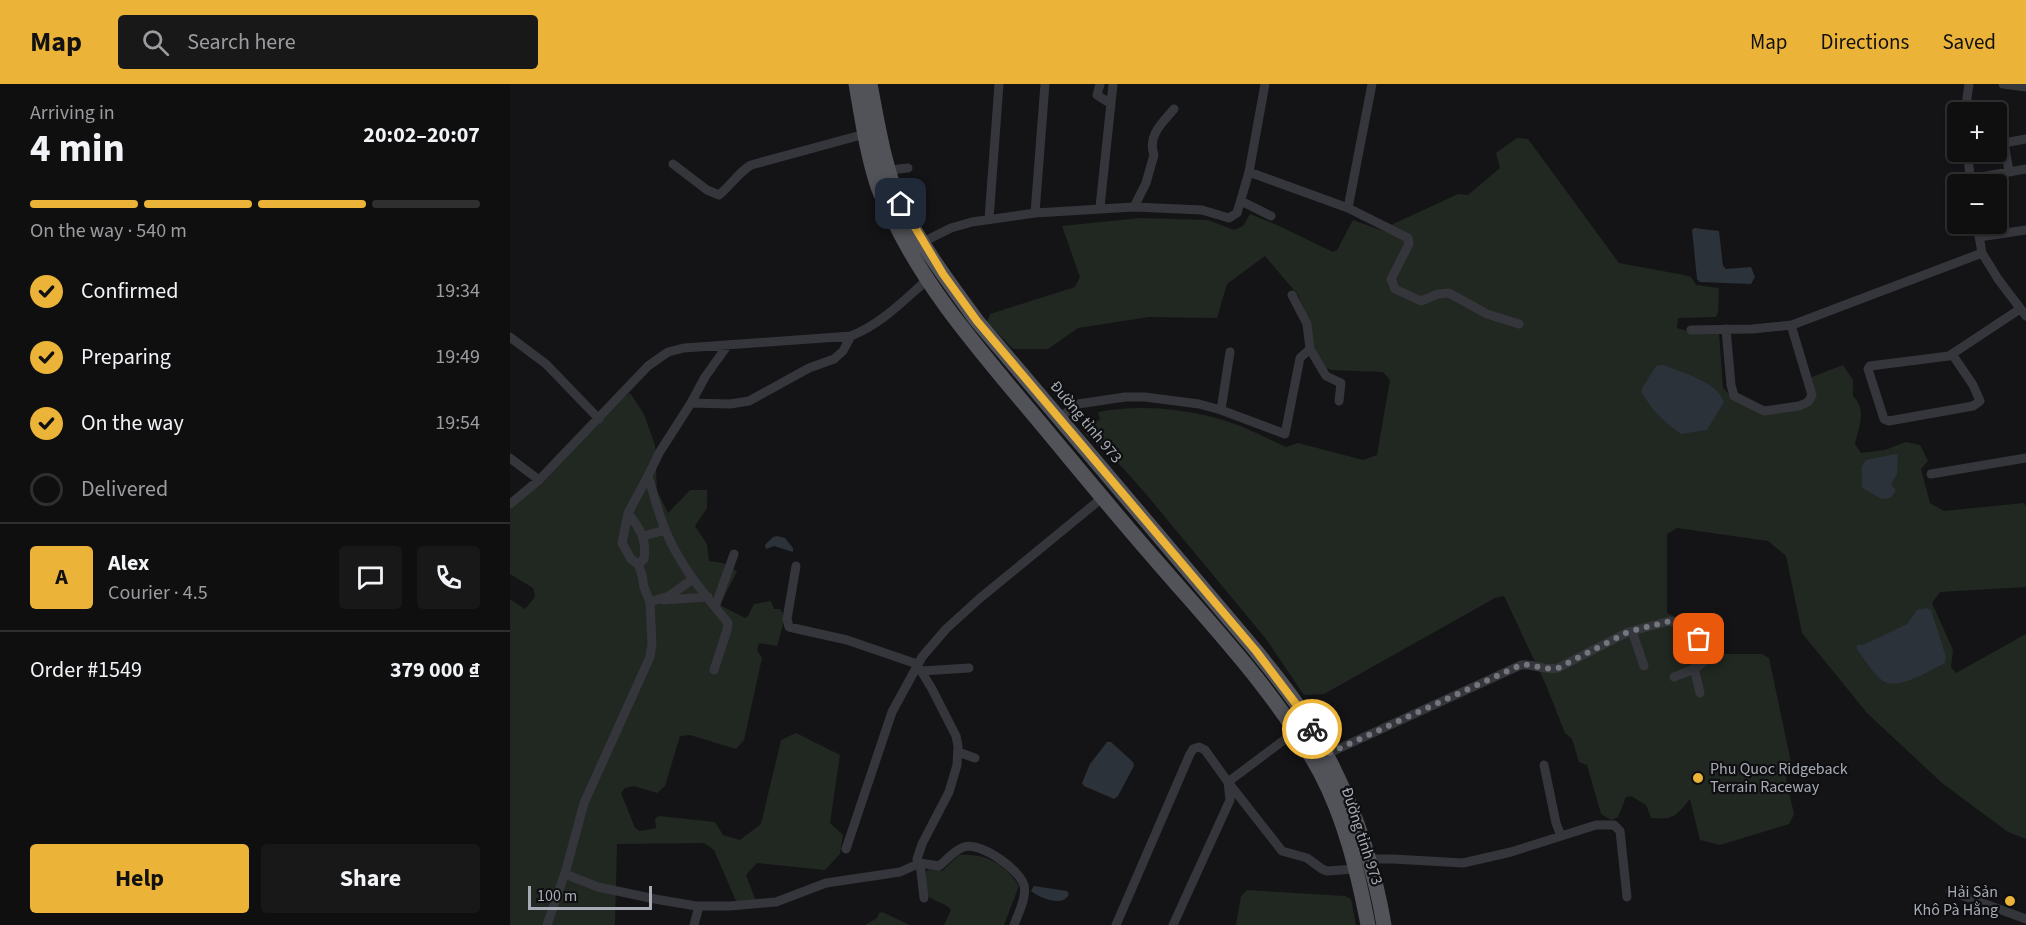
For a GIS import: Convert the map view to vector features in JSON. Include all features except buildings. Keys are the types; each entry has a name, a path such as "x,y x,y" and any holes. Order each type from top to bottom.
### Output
{"main road":[{"name":"Đường tỉnh 973","path":"856,84 865,134 879,188 899,232 927,280 953,318 1102,498 1255,674 1296,731 1321,773 1336,806 1356,869 1368,925"},
{"name":"Đường tỉnh 973","path":"870,84 890,171 901,204 943,274 977,321 1256,651 1299,708 1327,754 1357,822 1378,891 1384,925"},
{"path":"1047,431 1058,419"}],"street":[{"path":"989,219 999,84"},
{"path":"1035,213 1045,84"},
{"path":"1100,84 1097,95 1111,104"},
{"path":"923,242 951,228 989,219 1100,207 1202,210 1229,218 1237,213 1249,172 1265,84"},
{"path":"1348,208 1372,84"},
{"path":"1966,102 1969,84"},
{"path":"2003,84 2026,87"},
{"path":"1100,207 1115,85"},
{"path":"1134,207 1146,183 1154,155 1151,147 1153,138 1174,109"},
{"path":"673,164 706,190 719,195 751,165 865,134"},
{"path":"2008,171 2004,143 2026,139"},
{"path":"890,171 908,168"},
{"path":"1998,174 2026,169"},
{"path":"1249,172 1348,208 1408,238 1409,244 1391,279 1392,286 1398,291 1421,301 1438,294 1449,293 1487,314 1519,324"},
{"path":"1241,201 1271,216"},
{"path":"1978,237 2026,230"},
{"path":"1952,354 1977,392 1980,401 1977,404 1888,421 1884,418 1868,369 1870,366 1952,354 2023,310 1982,253 1978,234"},
{"path":"1690,330 1752,329 1791,325 1982,253"},
{"path":"510,504 539,480 648,366 668,352 684,348 851,336 875,324 927,280"},
{"path":"1292,295 1307,324 1310,349 1326,376 1341,383 1339,401"},
{"path":"1726,329 1734,396 1764,411 1799,406 1808,402 1812,394 1791,325"},
{"path":"692,404 730,404 749,401 809,368 834,358 843,351 851,336"},
{"path":"510,337 546,364 599,419"},
{"path":"547,925 565,874 584,803 650,657 655,601 644,587 638,565 631,559 622,543 628,513 659,453 692,404 705,377 727,346"},
{"path":"1058,419 1078,404 1125,397 1171,400 1221,410 1285,434 1300,358 1310,349"},
{"path":"1221,410 1230,352"},
{"path":"510,458 539,480"},
{"path":"1931,474 2026,458"},
{"path":"648,476 665,530 677,556 728,622 714,670"},
{"path":"846,849 892,712 946,629 1102,498"},
{"path":"628,513 646,541 644,559 638,565"},
{"path":"644,536 665,530"},
{"path":"715,607 734,554"},
{"path":"796,566 787,619 789,627 847,640 920,668 969,668"},
{"path":"655,601 693,579"},
{"path":"655,601 708,597"},
{"path":"1327,754 1521,665 1530,664 1546,669 1558,668 1632,631 1670,621 1679,624 1686,632 1702,641 1709,653 1708,658 1694,668 1674,676"},
{"path":"1632,631 1644,666"},
{"path":"920,668 956,736 958,752 957,765 949,792 917,859 920,863 924,898"},
{"path":"1694,668 1700,693"},
{"path":"1228,782 1296,731"},
{"path":"1116,925 1193,749 1199,747 1205,750 1282,851 1307,858 1327,871 1356,869"},
{"path":"958,752 975,758"},
{"path":"1544,765 1556,823 1561,836"},
{"path":"1173,925 1230,800 1228,782"},
{"path":"1368,860 1462,863 1482,860 1596,825 1614,825 1619,828 1627,897"},
{"path":"565,874 598,887 699,906 730,906 776,902 826,884 900,872 920,863 939,866 953,853 969,846 983,850 1006,863 1021,878 1025,887 1024,896 1014,925"},
{"path":"1950,891 2026,919"},
{"path":"694,925 699,906"}],"shaded area":[{"path":"1517,138 1528,139 1619,263 1684,275 1691,277 1696,285 1719,288 1716,317 1678,318 1677,328 1690,332 1719,333 1723,388 1734,398 1752,408 1762,410 1807,407 1812,377 1843,365 1853,380 1853,396 1860,407 1861,418 1855,444 1861,453 1885,450 1906,442 1920,445 1928,461 1921,469 1930,503 1944,511 2024,503 2026,507 2026,587 1940,592 1932,603 1953,650 1951,667 1956,673 2026,634 2026,839 2008,832 1942,783 1867,713 1802,633 1786,556 1768,541 1677,528 1667,534 1667,613 1708,632 1724,654 1762,654 1769,658 1792,767 1786,778 1794,814 1789,824 1720,845 1700,840 1690,799 1678,813 1665,818 1651,818 1646,805 1631,796 1626,797 1618,817 1611,820 1601,814 1587,765 1579,762 1572,739 1565,733 1546,685 1504,596 1495,598 1324,694 1304,695 1266,639 1146,494 1122,467 1085,434 1084,425 1100,420 1098,412 1130,408 1179,410 1234,423 1286,447 1298,443 1363,460 1377,455 1390,380 1383,372 1331,370 1322,366 1310,336 1310,323 1298,295 1265,256 1227,284 1217,318 1149,317 1078,328 1048,349 1013,349 987,322 990,314 1075,287 1080,277 1062,226 1140,218 1208,220 1234,230 1243,226 1250,214 1333,252 1337,250 1353,220 1386,232 1391,225 1458,194 1468,195 1500,168 1496,153"},
{"path":"1694,228 1719,231 1723,266 1726,269 1751,267 1755,277 1751,284 1700,282 1697,279 1692,230"},
{"path":"1663,365 1707,383 1720,395 1724,402 1707,430 1681,434 1663,420 1648,403 1641,390 1656,366"},
{"path":"630,393 644,414 655,445 657,491 668,513 690,490 707,490 707,508 695,526 707,544 709,561 723,563 737,571 720,605 745,618 754,604 771,601 774,609 780,609 785,617 777,646 759,643 757,650 762,658 744,740 736,749 690,735 680,736 665,786 657,793 634,786 625,788 621,793 635,828 640,831 656,828 655,819 659,816 715,822 723,835 740,840 761,824 781,740 796,733 840,755 830,823 843,835 840,854 825,870 757,863 746,875 756,901 736,901 714,850 704,843 617,844 615,925 510,925 510,599 525,609 535,597 533,588 510,574 510,508"},
{"path":"1898,455 1897,474 1891,484 1896,490 1891,498 1882,499 1862,488 1862,466 1866,460"},
{"path":"777,536 785,538 793,548 793,552 774,546 766,549 765,545"},
{"path":"1926,608 1931,610 1946,657 1945,663 1906,682 1883,681 1856,648 1858,644 1863,645 1907,624 1917,610"},
{"path":"1107,742 1111,742 1133,762 1134,766 1118,796 1114,799 1082,783 1090,764"},
{"path":"959,855 977,856 993,861 1007,871 1019,886 1004,925 944,925 951,910 926,894 926,872 930,868 942,871"},
{"path":"1034,886 1067,891 1069,894 1062,900 1051,900 1031,891"},
{"path":"1247,890 1345,896 1351,899 1356,925 1236,925 1241,896"},
{"path":"882,912 910,925 865,925"}],"way so far":[{"path":"1312,729 1327,754 1521,665 1530,664 1546,669 1558,668 1628,632 1670,621 1679,624 1686,632 1699,639"}],"place":[{"name":"Phu Quoc Ridgeback Terrain Raceway","path":"1698,778"},
{"name":"Hải Sản Khô Pà Hằng","path":"2010,901"}],"route":[{"path":"901,204 943,274 977,321 1256,651 1312,729"}]}
